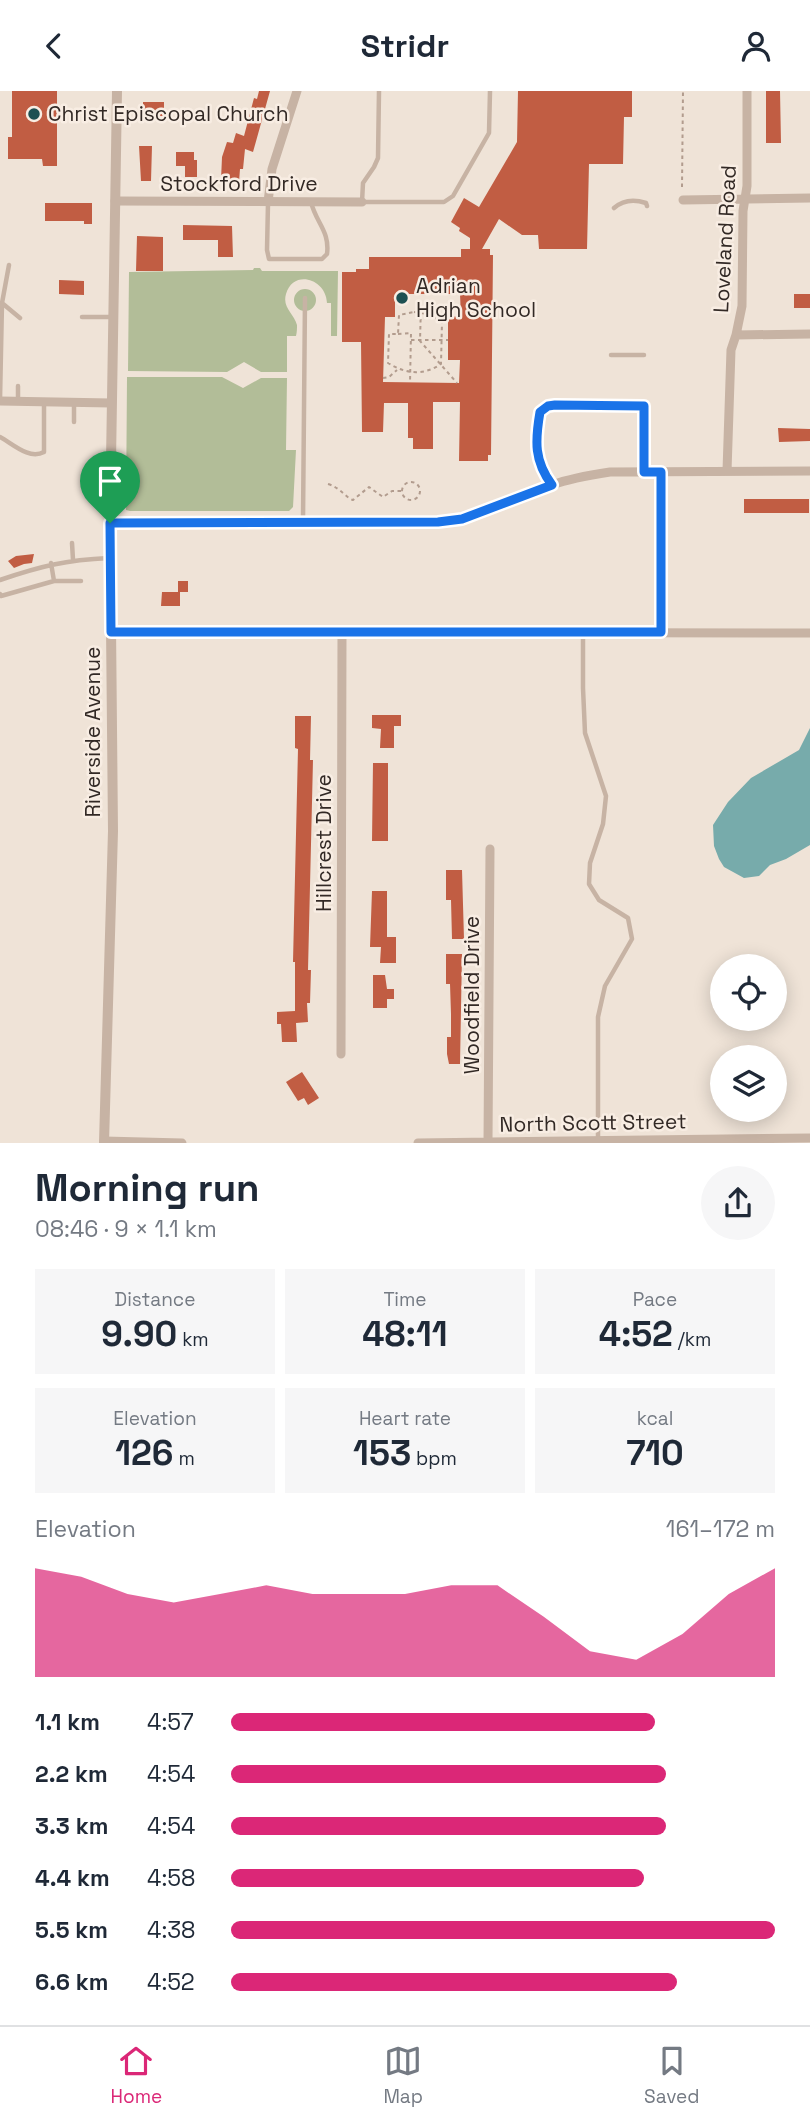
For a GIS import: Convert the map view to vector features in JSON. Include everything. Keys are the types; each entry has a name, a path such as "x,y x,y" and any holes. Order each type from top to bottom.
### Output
{"street":[{"name":"Riverside Avenue","path":"104,1142 113,831 110,523 117,91"},
{"path":"268,202 272,169 297,91"},
{"name":"Loveland Road","path":"727,471 731,350 742,306 743,211 747,186 747,91"},
{"path":"683,200 810,198"},
{"name":"Stockford Drive","path":"115,201 362,202"},
{"path":"736,335 810,334"},
{"path":"0,401 111,403"},
{"path":"110,523 412,522 462,519 552,485 592,475 810,471"},
{"path":"661,472 661,632"},
{"path":"111,632 810,633"},
{"name":"Hillcrest Drive","path":"341,1054 342,632"},
{"name":"Woodfield Drive","path":"488,1142 490,849"},
{"name":"North Scott Street","path":"418,1143 755,1141 810,1138"},
{"path":"104,1142 182,1143"}],"lane":[{"path":"379,91 378,158 363,183 362,202 444,202 453,196 489,133 490,91"},
{"path":"614,208 624,201 642,201 647,207"},
{"path":"268,202 267,250 270,259 322,259 327,254 328,237 316,218 311,202"},
{"path":"0,401 2,303 9,265"},
{"path":"303,521 305,298"},
{"path":"2,303 20,318"},
{"path":"82,317 113,317"},
{"path":"611,355 644,355"},
{"path":"18,386 18,401"},
{"path":"0,437 32,455 44,452 44,402"},
{"path":"74,402 74,422"},
{"path":"552,485 540,467 537,455 540,412 555,405 644,406 644,472"},
{"path":"72,543 73,560"},
{"path":"0,580 51,563 110,558"},
{"path":"51,563 54,581"},
{"path":"0,594 1,596 54,581 82,581"},
{"path":"583,631 585,733 606,796 603,824 590,863 589,884 599,900 628,918 632,939 606,986 598,1017 598,1140"}],"path":[{"path":"682,187 683,91"},
{"path":"421,305 420,339 457,383"},
{"path":"398,334 399,315 421,312 442,322"},
{"path":"441,364 442,314 461,314"},
{"path":"411,333 411,383"},
{"path":"420,333 389,334 388,363 411,373 426,371 441,364"},
{"path":"411,340 448,340"},
{"path":"383,378 394,374 397,368"},
{"path":"413,482 418,485 420,491 419,496 411,500 404,496 402,491 407,483 413,482"},
{"path":"328,484 337,487 349,499 354,500 369,487 383,498 392,491 402,491"}],"green space":[{"path":"260,268 262,271 338,271 337,336 331,336 331,303 327,303 325,294 315,283 302,279 290,286 285,299 297,325 296,336 287,336 287,372 261,372 244,362 227,372 128,371 129,272"},
{"path":"305,289 313,292 316,300 313,308 305,311 297,308 294,300 297,292"},
{"path":"127,377 222,377 243,388 261,378 287,378 286,450 296,450 293,507 289,511 126,510"}],"water":[{"path":"810,728 810,845 770,865 759,876 744,878 724,867 719,859 714,846 713,825 728,802 751,778 799,750"}],"building":[{"name":"Christ Episcopal Church","path":"12,91 57,91 57,166 43,166 42,159 8,159 8,137 12,137"},
{"path":"259,91 270,91 253,152 245,149 239,182 221,180 222,157 227,142 233,143 236,133 244,136 254,98 257,99"},
{"path":"518,91 632,91 632,117 624,117 623,164 589,164 587,249 539,249 538,235 522,235 499,219 482,249 490,249 490,255 493,255 491,455 488,455 488,461 459,461 460,402 433,402 433,449 413,449 413,438 408,438 408,403 384,403 383,432 362,432 361,342 342,342 342,272 369,269 369,257 461,257 461,249 470,249 470,238 451,222 464,198 479,207 517,142","holes":["395,294 460,294 461,317 448,316 448,360 460,360 459,383 383,382 385,317 395,317"]},
{"path":"766,91 780,91 781,143 766,143"},
{"path":"143,102 164,102 164,116 143,116"},
{"path":"139,146 152,146 151,181 141,181"},
{"path":"176,152 194,152 197,177 185,177 185,166 176,166"},
{"path":"45,203 92,203 92,224 84,224 84,221 45,221"},
{"path":"183,225 232,226 233,257 218,257 218,240 183,240"},
{"path":"137,236 163,237 163,271 136,271"},
{"path":"59,280 84,281 84,295 59,294"},
{"path":"794,294 810,294 810,308 794,308"},
{"path":"778,428 810,429 810,441 779,442"},
{"path":"744,499 809,499 809,513 744,513"},
{"path":"34,554 32,563 14,568 8,561 16,556"},
{"path":"178,581 188,581 188,592 178,592"},
{"path":"162,592 180,592 180,606 161,606"},
{"path":"372,715 401,715 401,726 394,726 394,748 380,748 381,729 372,728"},
{"path":"295,716 311,716 310,760 313,760 308,970 311,970 310,1003 307,1003 308,1022 296,1023 297,1042 282,1042 277,1012 295,1011 293,962 298,749 295,748"},
{"path":"373,763 388,763 388,841 372,841"},
{"path":"446,870 462,870 464,939 452,939 451,900 446,900"},
{"path":"372,891 387,891 387,937 396,937 396,963 380,963 381,947 370,947"},
{"path":"446,954 462,954 460,1064 449,1064 447,1054 447,1037 451,1037 451,1014 450,984 446,984"},
{"path":"373,975 385,975 387,989 394,989 394,999 387,999 387,1008 373,1008"},
{"path":"302,1072 319,1098 308,1105 304,1098 298,1101 286,1082"}],"place":[{"name":"Christ Episcopal Church","path":"34,114"},
{"name":"Adrian High School","path":"402,298"}],"route":[{"path":"555,405 644,406 644,472 661,472 661,632 111,632 110,523 438,522 462,519 552,485 540,467 537,455 538,425 543,408 555,405"}]}
